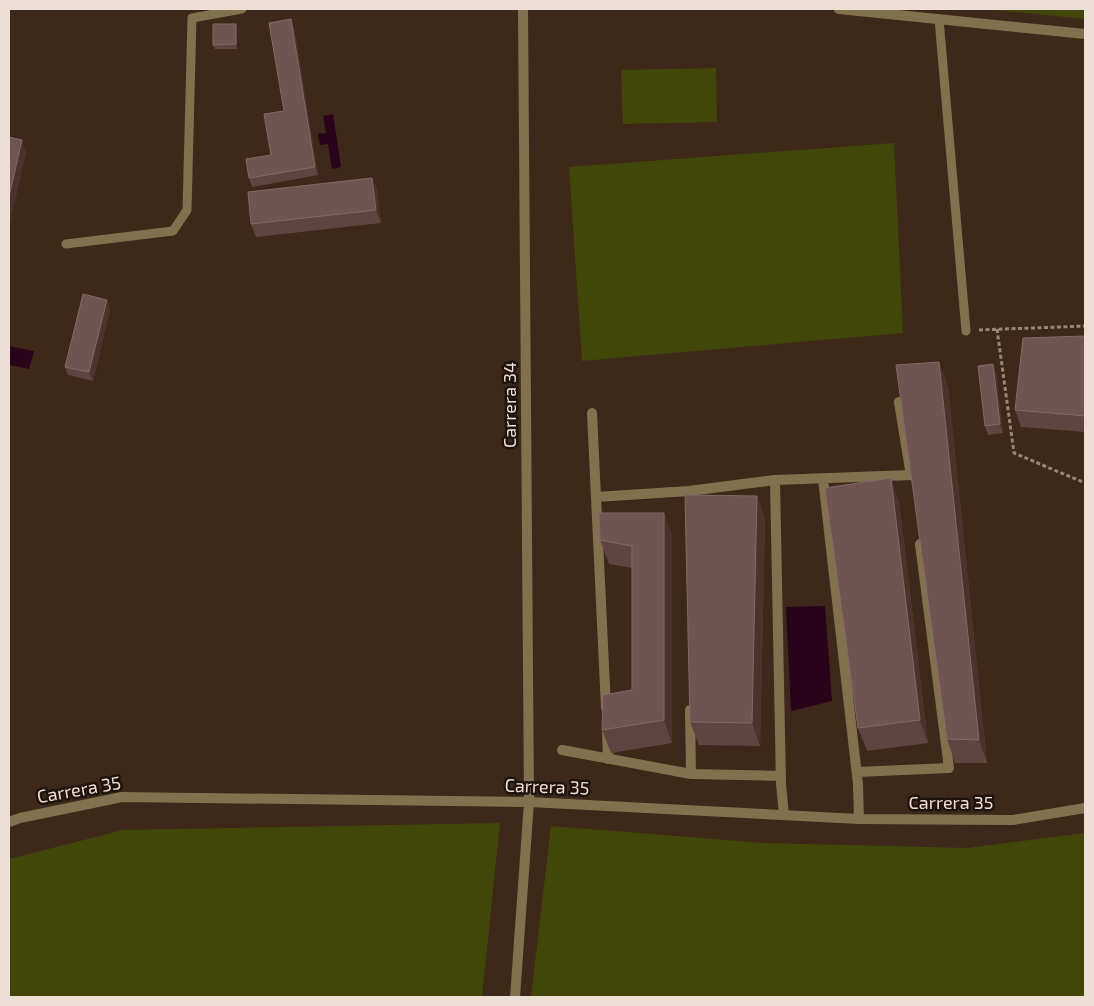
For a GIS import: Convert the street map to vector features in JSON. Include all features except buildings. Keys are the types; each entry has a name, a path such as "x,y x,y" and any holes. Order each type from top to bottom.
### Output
{"street":[{"name":"Carrera 34","path":"515,997 529,802 523,9"},
{"path":"839,9 1085,34"},
{"path":"596,497 689,496 775,480 912,480 899,402"},
{"path":"592,413 608,759"},
{"path":"823,479 857,772 859,819"},
{"path":"775,480 781,776 784,815"},
{"path":"857,772 949,768 919,534"},
{"path":"690,696 691,774"},
{"path":"562,750 691,774 781,776"},
{"name":"Carrera 35","path":"9,822 20,818 122,797 529,802 859,819 1013,820 1085,808"}],"lane":[{"path":"66,244 173,230 187,210 192,18 242,9"},
{"path":"939,19 966,331"}],"path":[{"path":"966,331 1085,326"},
{"path":"997,330 1014,453 1085,483"}],"green space":[{"path":"985,9 1085,9 1085,19"},
{"path":"716,68 717,122 623,124 621,70"},
{"path":"894,143 903,333 582,361 569,167"},
{"path":"500,823 482,997 9,997 9,859 123,830"},
{"path":"551,826 764,843 968,848 1085,833 1085,997 531,997"}],"shaded area":[{"path":"333,114 341,167 332,169 328,144 320,145 318,134 326,133 323,116"},
{"path":"9,346 34,351 29,369 9,365"},
{"path":"825,606 832,701 791,711 786,607"}]}
